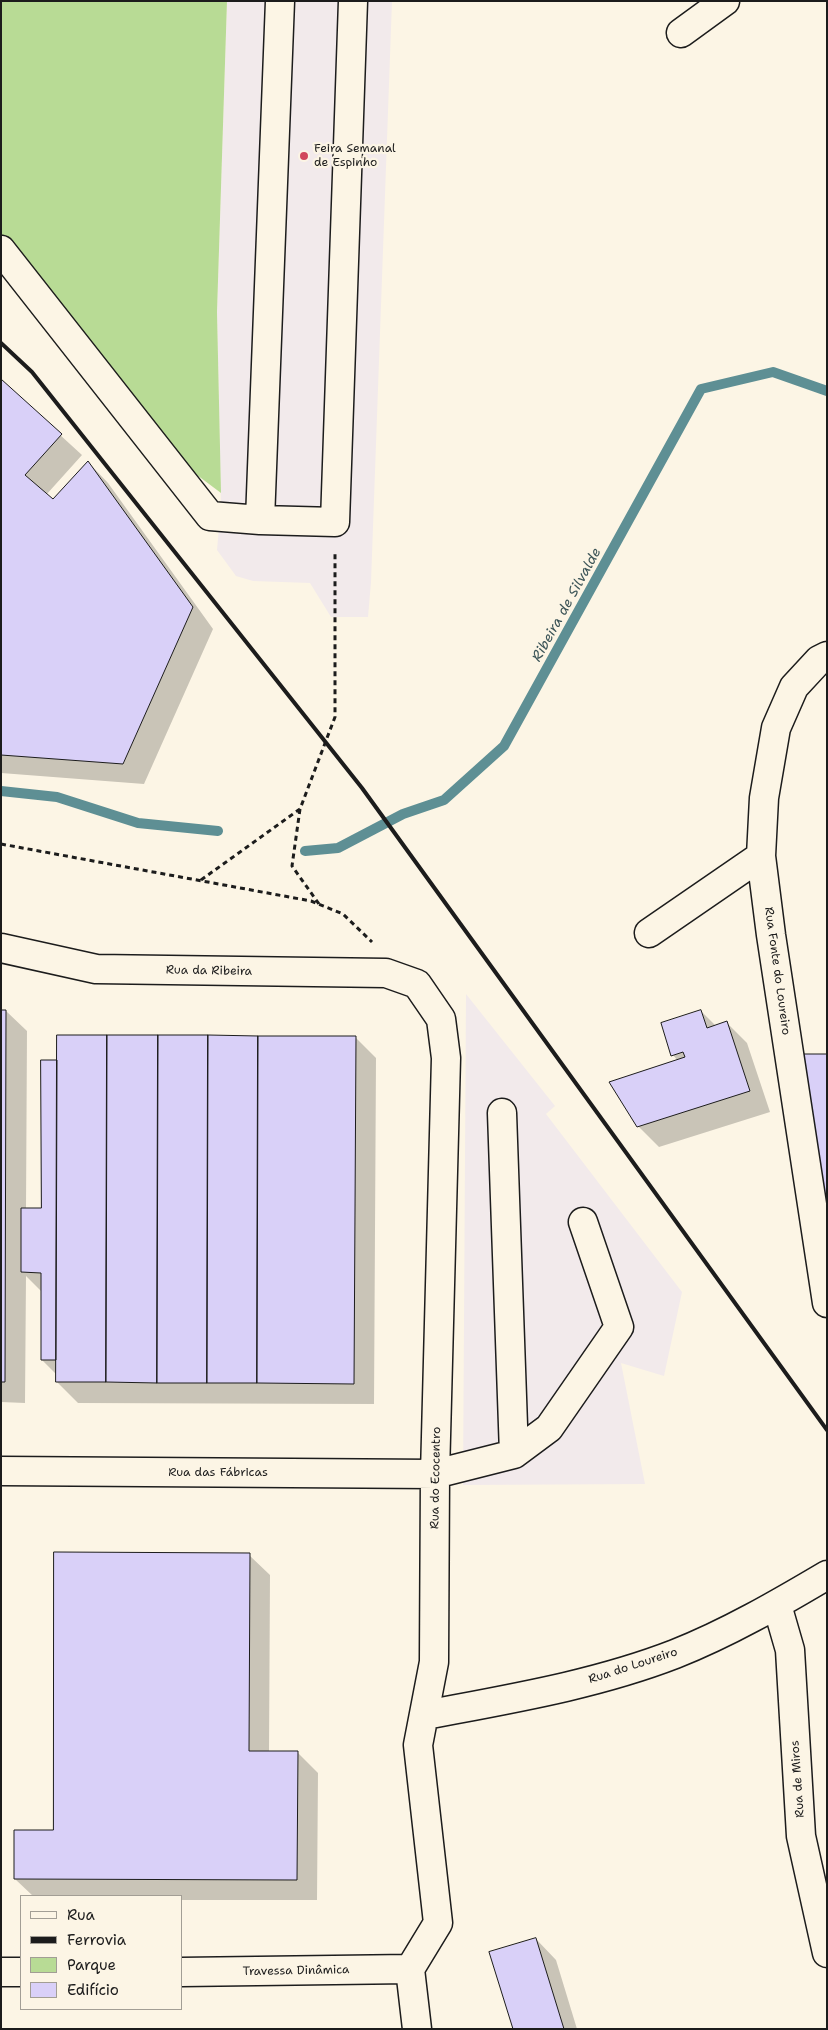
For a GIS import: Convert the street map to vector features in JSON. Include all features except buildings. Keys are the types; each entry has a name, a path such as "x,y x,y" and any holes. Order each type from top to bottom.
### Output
{"street":[{"path":"260,520 280,1"},
{"path":"1,250 210,516 260,520 335,522 353,1"},
{"path":"681,33 725,1"},
{"name":"Rua Fonte do Loureiro","path":"827,656 819,660 794,687 776,728 764,798 761,856 771,935 827,1303"},
{"path":"649,933 761,856"},
{"name":"Rua da Ribeira","path":"1,948 96,969 386,973 417,984"},
{"name":"Rua do Ecocentro","path":"410,1969 438,1923 418,1745 434,1662 435,1474 446,1058 441,1020 417,984"},
{"path":"502,1114 514,1454"},
{"path":"514,1454 549,1428 618,1328 583,1222"},
{"name":"Rua das Fábricas","path":"1,1471 435,1474 514,1454"},
{"name":"Rua do Loureiro","path":"425,1715 555,1690 675,1654 777,1605 827,1575"},
{"name":"Rua de Miros","path":"777,1605 790,1650 802,1836 827,1953"},
{"path":"410,1969 417,2029"},
{"name":"Travessa Dinâmica","path":"182,1972 410,1969"},
{"path":"1,1972 20,1972"}],"path":[{"path":"319,904 292,866 300,809 335,718 335,522"},
{"path":"200,881 300,809"},
{"path":"1,844 319,904 343,914 377,946"}],"shaded area":[{"name":"Feira Semanal de Espinho","path":"227,1 392,1 371,582 368,617 331,617 310,583 253,581 236,576 217,550 221,506 217,312"},
{"path":"466,994 555,1106 546,1114 682,1292 664,1376 621,1363 645,1484 463,1485"}],"green space":[{"path":"1,1 227,1 217,312 221,493 193,472 21,259 1,240"}],"waterway":[{"name":"Ribeira de Silvalde","path":"305,851 338,848 403,814 444,800 504,746 701,389 773,372 827,391"},
{"name":"Ribeira de Silvalde","path":"1,791 57,797 138,823 218,831"}],"railway":[{"path":"1,343 32,372 362,788 827,1430"}],"place":[{"name":"Feira Semanal de Espinho","path":"304,156"}]}
